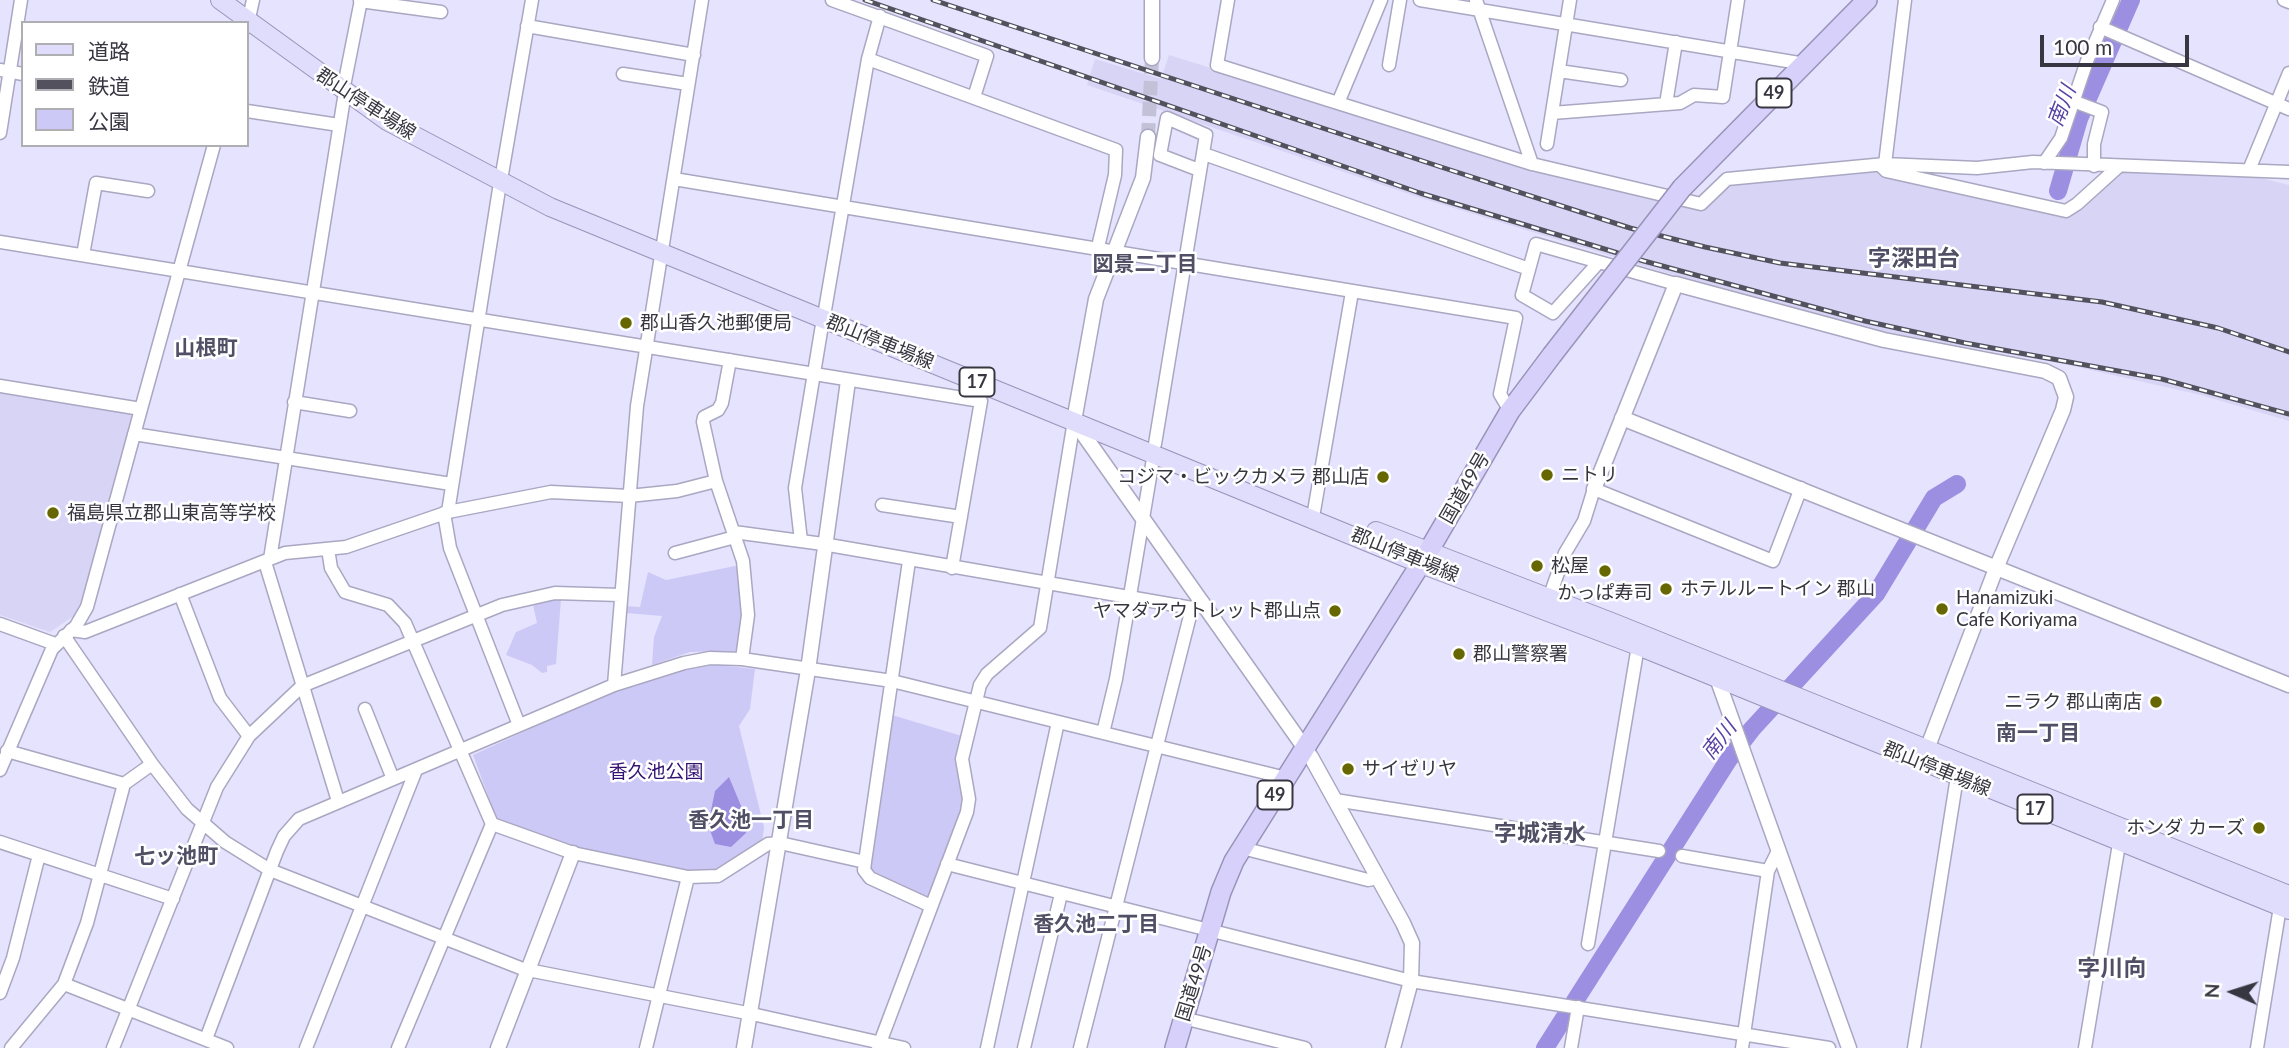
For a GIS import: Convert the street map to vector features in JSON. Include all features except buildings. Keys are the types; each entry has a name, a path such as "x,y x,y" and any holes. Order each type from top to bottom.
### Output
{"highway":[{"name":"国道49号","path":"1175,1048 1225,881 1242,848 1425,558 1510,411 1682,188 1718,148 1867,0"}],"main road":[{"name":"郡山停車場線","path":"220,0 250,15"},
{"name":"郡山停車場線","path":"236,0 250,15 387,121 501,178 663,251 1315,512 1638,646 1927,750 2286,904"},
{"name":"郡山停車場線","path":"1425,558 1549,598 1720,675"},
{"name":"郡山停車場線","path":"1779,697 1957,777 2119,844 2286,904"}],"street":[{"path":"0,133 4,71 21,0"},
{"path":"519,725 450,548 446,513 532,0"},
{"path":"614,685 637,406 702,0"},
{"path":"832,0 988,57 974,97"},
{"path":"1152,0 1152,58"},
{"path":"1228,0 1217,65 1532,164 1701,204 1727,179 1882,165 1976,168 2044,163 2289,172"},
{"path":"1338,103 1381,0"},
{"path":"1389,65 1400,0"},
{"path":"1420,0 1478,5 1676,43 1805,64"},
{"path":"1547,144 1570,0"},
{"path":"1552,113 1680,103 1694,95 1723,97 1738,0"},
{"path":"1905,0 1882,165 1886,171 2060,211 2077,204 2118,167"},
{"path":"2044,163 2061,138 2077,103 2113,0"},
{"path":"338,801 267,561 360,1 442,12"},
{"path":"1478,5 1532,164"},
{"path":"801,541 795,488 868,58 880,16"},
{"path":"527,26 694,55"},
{"path":"2103,28 2289,109"},
{"path":"1666,104 1676,43"},
{"path":"868,58 1116,150 1115,175 1098,247"},
{"path":"1559,71 1621,80"},
{"path":"2249,170 2289,73"},
{"path":"623,74 688,83"},
{"path":"2077,103 2102,112 2094,144 2094,166"},
{"path":"248,111 339,125"},
{"path":"1103,733 1130,597 1206,135 1167,118 1160,155 1199,170"},
{"path":"879,1045 970,799 962,759 974,700 987,674 1040,628 1096,299 1143,178 1148,137"},
{"path":"0,770 63,637 82,620 91,596 213,147"},
{"path":"1204,154 1529,269"},
{"path":"674,179 1516,317 1500,394 1510,411"},
{"path":"83,255 96,183 148,191"},
{"path":"0,242 981,401 952,568"},
{"path":"1599,262 1553,313 1522,295 1536,244 1884,340 2045,371 2059,378 2066,397 2063,410 1997,566 1927,750"},
{"path":"1549,598 1565,552 1584,521 1594,489 1676,284"},
{"path":"1315,512 1352,292"},
{"path":"730,360 722,403 718,410 708,412 703,422 716,481 743,561 748,602 742,659"},
{"path":"744,1048 752,1014 807,670 848,381"},
{"path":"0,386 141,410"},
{"path":"294,402 350,411"},
{"path":"1076,416 1198,605 1304,747 1412,943 1411,981 1393,1048"},
{"path":"1622,418 2289,685"},
{"path":"134,434 451,484"},
{"path":"0,624 63,637 85,632 285,553 346,547 446,513 551,492 629,496 677,491 716,481"},
{"path":"1594,489 1773,561 1801,488"},
{"path":"882,505 961,517"},
{"path":"675,553 734,534 823,544 909,561 1130,597 1198,605"},
{"path":"328,549 335,578 345,592 395,610 414,641 492,824 398,1048"},
{"path":"909,561 864,870 870,878 931,906"},
{"path":"113,1048 202,823 223,778 249,736 302,686 502,605 555,593 620,595"},
{"path":"180,594 220,698 249,736"},
{"path":"1080,1048 1157,746 1198,605"},
{"path":"63,637 182,803 202,823 246,857 270,870 529,970 659,994 879,1045 904,1048"},
{"path":"1588,944 1638,646"},
{"path":"206,1039 284,836 308,813 614,685 684,663 710,659 742,659 892,681 1286,778"},
{"path":"1720,675 1778,851 1849,1048"},
{"path":"365,709 393,779"},
{"path":"987,1048 1058,722"},
{"path":"7,751 124,784"},
{"path":"11,1048 64,984 87,923 124,784 152,764"},
{"path":"306,1048 416,770"},
{"path":"1914,1048 1957,777"},
{"path":"1335,800 1658,851"},
{"path":"492,824 573,853 688,877 718,876 768,844 780,843 865,862"},
{"path":"0,842 173,899"},
{"path":"2085,1048 2119,844"},
{"path":"1242,848 1368,880 1378,878"},
{"path":"1742,1048 1768,871 1778,851"},
{"path":"498,1048 573,853"},
{"path":"0,993 13,958 39,855"},
{"path":"1682,856 1768,871"},
{"path":"947,864 1411,981 1829,1048"},
{"path":"646,1048 688,877"},
{"path":"1024,1048 1061,894"},
{"path":"2257,1048 2286,904"},
{"path":"64,984 227,1048"},
{"path":"1571,1048 1578,1007"},
{"path":"1182,1018 1305,1048"}],"shaded area":[{"path":"1169,55 1544,171 1689,208 1706,208 1728,181 1874,169 2060,217 2121,172 2257,177 2289,185 2289,421 2201,395 2064,364 1877,331 1680,277 1421,198 1087,85 1095,59 1161,79"},
{"name":"福島県立郡山東高等学校","path":"0,391 133,413 78,613 50,632 0,615"},
{"path":"729,777 749,825 746,833 731,847 715,844 708,825 715,791"}],"green space":[{"path":"740,565 743,625 740,647 735,651 690,652 652,665 654,637 662,616 626,613 626,606 640,607 648,572 666,580"},
{"path":"561,599 556,664 547,666 547,672 542,673 532,665 506,655 516,632 537,623 532,600"},
{"name":"香久池公園","path":"707,664 755,669 750,709 739,726 764,827 762,843 725,869 704,874 582,853 505,826 495,815 473,755 608,693 677,669"},
{"path":"892,715 962,736 964,810 930,900 873,875 868,863"}],"waterway":[{"name":"南川","path":"2058,191 2079,119 2131,0"},
{"name":"南川","path":"1545,1048 1729,759 1752,729 1876,594 1934,498 1957,484"}],"tunnel":[{"path":"1148,137 1152,58"}],"railway":[{"path":"865,0 1420,193 1644,261 1865,321 1965,343 2162,379 2289,414"},
{"path":"933,0 1630,228 1780,263 2102,302 2218,328 2289,352"}],"place":[{"name":"郡山香久池郵便局","path":"626,323"},
{"name":"ニトリ","path":"1547,475"},
{"name":"コジマ・ビックカメラ 郡山店","path":"1383,477"},
{"name":"福島県立郡山東高等学校","path":"53,513"},
{"name":"松屋","path":"1537,566"},
{"name":"かっぱ寿司","path":"1605,571"},
{"name":"ホテルルートイン 郡山","path":"1666,589"},
{"name":"Hanamizuki Cafe Koriyama","path":"1942,609"},
{"name":"ヤマダアウトレット郡山点","path":"1335,611"},
{"name":"郡山警察署","path":"1459,654"},
{"name":"ニラク 郡山南店","path":"2156,702"},
{"name":"サイゼリヤ","path":"1348,769"},
{"name":"ホンダ カーズ","path":"2259,828"}],"district":[{"name":"字深田台","path":"1914,259"},
{"name":"図景二丁目","path":"1145,264"},
{"name":"山根町","path":"206,348"},
{"name":"南一丁目","path":"2038,733"},
{"name":"香久池一丁目","path":"751,820"},
{"name":"字城清水","path":"1540,834"},
{"name":"七ッ池町","path":"176,856"},
{"name":"香久池二丁目","path":"1096,924"},
{"name":"字川向","path":"2112,969"}]}
